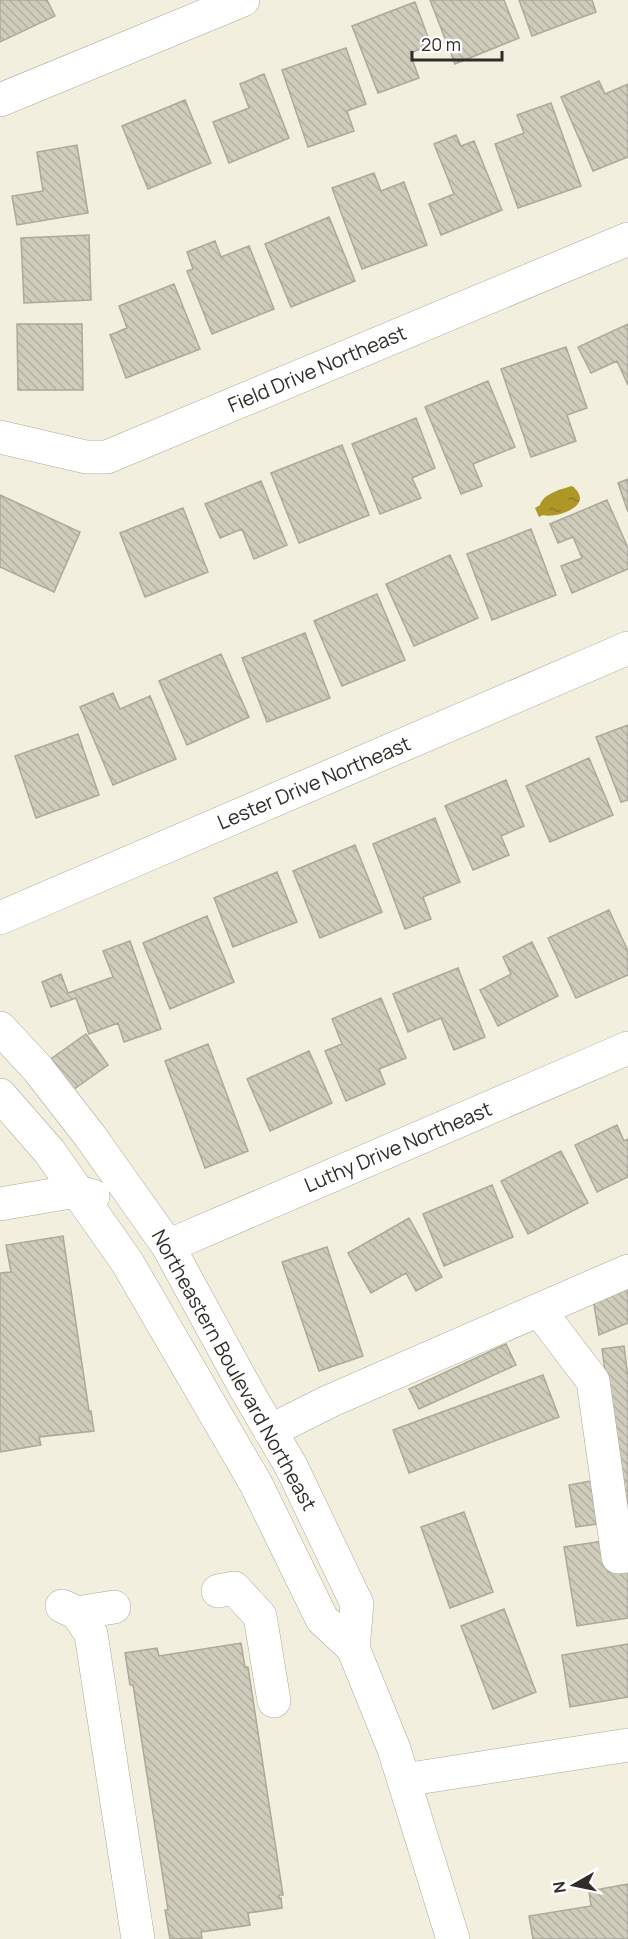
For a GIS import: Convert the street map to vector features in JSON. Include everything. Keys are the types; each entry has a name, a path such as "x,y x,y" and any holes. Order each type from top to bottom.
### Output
{"street":[{"path":"0,100 243,0"},
{"name":"Field Drive Northeast","path":"0,436 86,457 107,457 628,238"},
{"name":"Lester Drive Northeast","path":"0,918 628,648"},
{"name":"Northeastern Boulevard Northeast","path":"0,1028 38,1069 90,1136 168,1246 291,1466 357,1604 352,1648"},
{"name":"Luthy Drive Northeast","path":"168,1246 628,1048"},
{"path":"0,1058 56,1120 90,1136"},
{"name":"Northeastern Boulevard Northeast","path":"0,1095 49,1151 127,1262 251,1474 322,1618 352,1648 394,1749 404,1780 445,1938"},
{"path":"0,1204 76,1191 109,1200 125,1220 233,1401 268,1427 628,1271"},
{"path":"539,1310 593,1381 618,1557 628,1556"},
{"path":"218,1591 234,1588 260,1616 274,1701"},
{"path":"114,1607 70,1610 91,1634 138,1939"},
{"path":"404,1780 628,1745"}],"water":[{"path":"572,486 580,499 577,505 564,513 539,517 535,508 545,498"}],"building":[{"path":"0,0 47,0 55,16 0,42"},
{"path":"430,0 504,0 519,38 455,64"},
{"path":"519,0 592,0 596,12 532,36"},
{"path":"415,2 431,45 410,53 419,78 378,93 352,26"},
{"path":"346,48 366,104 347,111 354,131 308,147 282,70"},
{"path":"264,74 289,138 229,163 213,122 249,108 240,84"},
{"path":"599,81 605,94 628,84 628,157 593,171 561,97"},
{"path":"185,100 211,163 148,189 122,126"},
{"path":"551,103 581,186 518,208 495,144 524,133 517,115"},
{"path":"456,135 461,146 474,141 502,210 441,235 429,204 454,194 434,144"},
{"path":"77,145 88,213 17,225 12,196 43,191 37,152"},
{"path":"374,173 381,191 404,182 427,245 362,269 332,188"},
{"path":"329,217 355,281 291,307 265,244"},
{"path":"89,235 91,300 24,303 21,238"},
{"path":"215,241 221,257 249,246 274,309 212,334 187,271 193,269 187,252"},
{"path":"174,284 200,349 126,378 110,335 127,328 119,306"},
{"path":"17,324 82,324 83,390 18,390"},
{"path":"628,324 628,385 617,361 591,373 578,347"},
{"path":"566,347 587,408 567,415 576,441 531,457 501,369"},
{"path":"488,381 515,447 473,464 482,486 461,494 425,407"},
{"path":"416,418 435,468 412,478 421,498 380,514 352,444"},
{"path":"342,445 369,515 299,543 271,473"},
{"path":"628,479 628,512 618,483"},
{"path":"261,481 287,545 254,559 242,529 220,538 205,504"},
{"path":"0,495 80,532 54,592 0,567"},
{"path":"607,500 628,548 628,569 572,593 561,566 582,558 573,537 558,543 550,524"},
{"path":"183,508 208,572 145,597 120,533"},
{"path":"531,529 556,595 492,620 467,554"},
{"path":"450,555 478,618 414,646 386,584"},
{"path":"377,594 405,660 342,686 314,621"},
{"path":"305,633 330,698 267,722 242,658"},
{"path":"221,654 249,717 187,745 159,681"},
{"path":"113,693 120,709 150,696 176,759 113,785 80,707"},
{"path":"628,725 628,800 621,802 596,737"},
{"path":"78,734 99,795 36,818 15,756"},
{"path":"589,758 613,815 550,842 526,786"},
{"path":"506,780 524,826 501,836 509,855 473,870 445,806"},
{"path":"435,818 460,882 423,897 431,919 405,929 373,844"},
{"path":"355,845 382,912 320,938 293,871"},
{"path":"277,872 297,922 233,947 214,898"},
{"path":"609,910 628,951 628,975 576,998 548,938"},
{"path":"207,916 234,982 170,1009 143,943"},
{"path":"130,941 161,1029 124,1042 118,1023 89,1034 76,998 51,1007 42,982 61,974 68,993 113,977 103,951"},
{"path":"532,942 558,996 498,1026 480,990 511,974 503,957"},
{"path":"458,968 485,1037 454,1050 441,1018 408,1032 393,994"},
{"path":"381,998 406,1058 379,1069 385,1084 346,1101 325,1051 342,1044 332,1019"},
{"path":"86,1034 108,1065 70,1092 48,1061"},
{"path":"208,1044 248,1151 205,1168 165,1061"},
{"path":"309,1051 332,1103 270,1131 247,1079"},
{"path":"617,1125 624,1141 628,1139 628,1177 597,1192 575,1145"},
{"path":"561,1151 588,1203 528,1234 501,1181"},
{"path":"492,1185 513,1237 444,1266 423,1214"},
{"path":"409,1218 442,1277 416,1291 406,1273 371,1293 348,1253"},
{"path":"63,1236 94,1431 39,1437 41,1445 0,1452 0,1273 11,1272 6,1245"},
{"path":"327,1247 363,1356 319,1371 282,1262"},
{"path":"628,1284 628,1323 599,1335 593,1299"},
{"path":"506,1344 516,1365 419,1409 409,1389"},
{"path":"624,1346 628,1378 628,1537 602,1349"},
{"path":"543,1375 559,1417 409,1473 393,1430"},
{"path":"591,1481 597,1524 576,1527 569,1485"},
{"path":"464,1512 493,1592 450,1608 421,1527"},
{"path":"603,1541 608,1572 628,1569 628,1618 577,1626 564,1547"},
{"path":"504,1609 536,1692 493,1709 461,1626"},
{"path":"241,1643 245,1667 248,1667 283,1895 279,1895 282,1908 248,1913 250,1925 201,1932 202,1938 170,1939 165,1910 168,1910 133,1685 130,1685 125,1653 157,1648 159,1656"},
{"path":"628,1644 628,1697 570,1707 562,1655"},
{"path":"628,1884 628,1939 533,1939 529,1916 591,1906 589,1891"}]}
